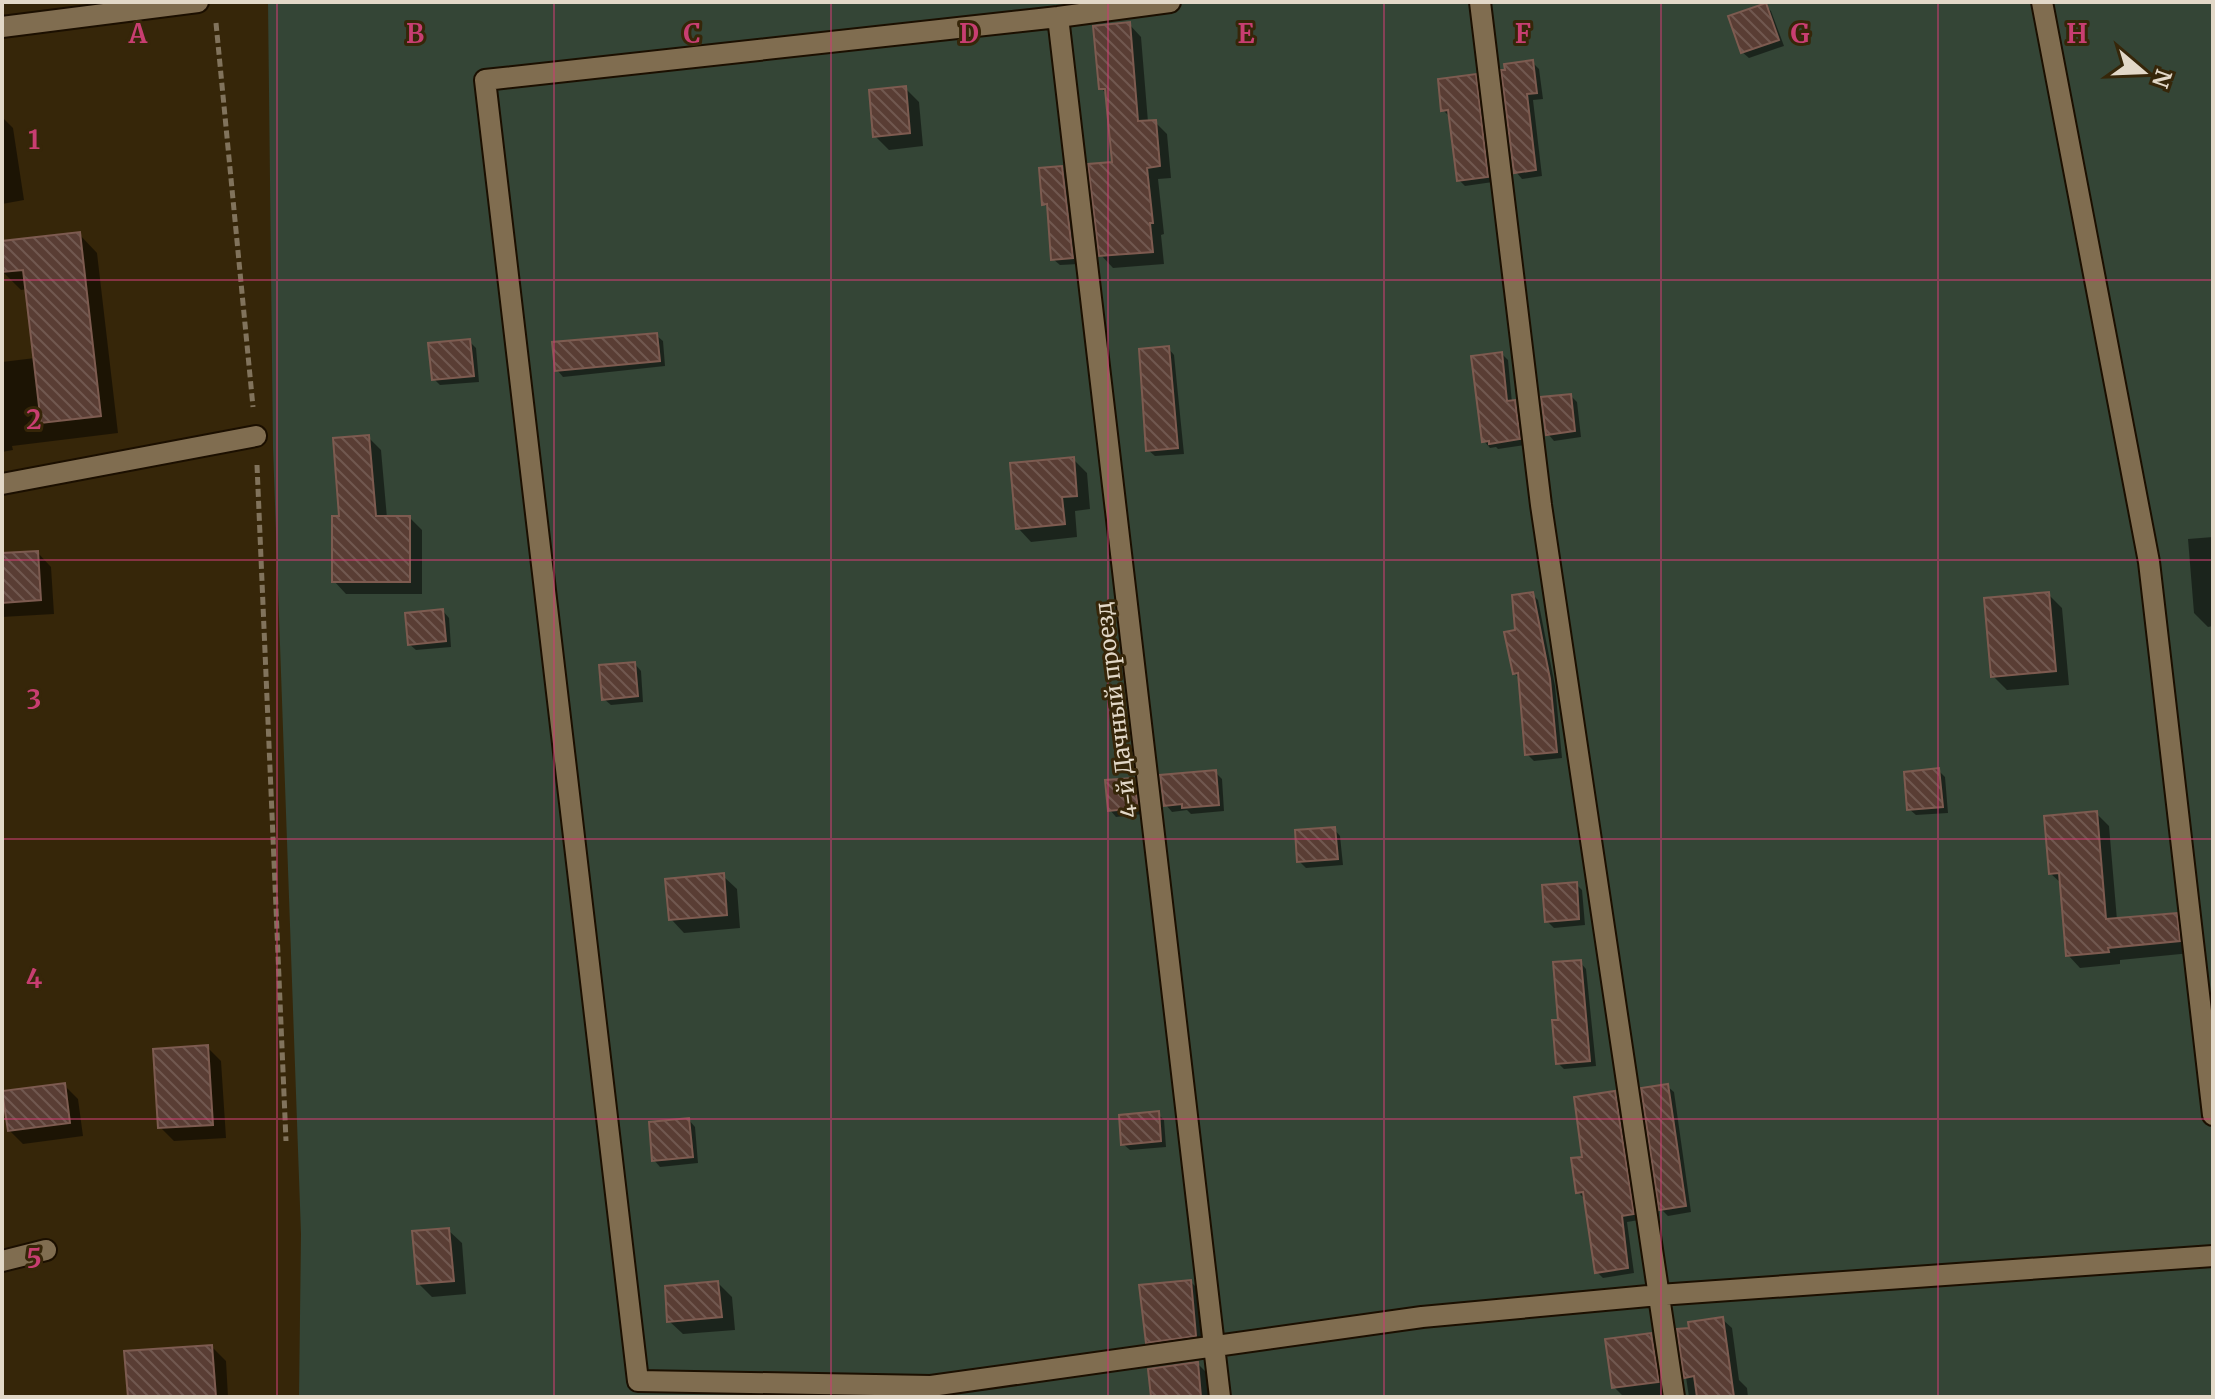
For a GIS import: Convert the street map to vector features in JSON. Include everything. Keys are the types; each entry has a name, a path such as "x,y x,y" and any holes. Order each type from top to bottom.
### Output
{"street":[{"path":"2,27 198,2"},
{"path":"1170,2 485,80 638,1381 931,1386 1422,1317 1659,1295 2213,1256"},
{"path":"1480,2 1541,505 1674,1397"},
{"path":"2042,2 2149,562 2213,1115"},
{"name":"4-й Дачный проезд","path":"1058,17 1220,1397"},
{"path":"2,484 256,436"},
{"path":"2,1261 46,1250"}],"path":[{"path":"216,18 256,436 286,1141"}],"green space":[{"path":"268,2 2213,2 2213,1397 299,1397 301,1234 273,448"}],"building":[{"path":"1766,3 1779,40 1741,53 1728,16"},
{"path":"1130,22 1138,121 1156,120 1160,166 1147,168 1153,252 1099,256 1088,164 1112,162 1105,89 1099,89 1093,26"},
{"path":"1533,60 1537,93 1527,94 1536,170 1514,173 1501,70 1505,70 1504,64"},
{"path":"1476,74 1488,177 1457,181 1448,110 1441,111 1438,79"},
{"path":"906,86 910,133 873,137 869,90"},
{"path":"1062,166 1073,258 1051,260 1047,204 1042,205 1039,168"},
{"path":"80,232 101,416 41,423 23,270 2,272 2,241"},
{"path":"657,333 660,361 555,371 552,342"},
{"path":"470,339 474,376 432,380 428,343"},
{"path":"1169,346 1178,448 1146,451 1139,349"},
{"path":"1502,352 1507,401 1515,400 1520,439 1489,444 1489,441 1482,442 1471,356"},
{"path":"1571,394 1575,431 1546,435 1541,397"},
{"path":"369,435 376,516 410,516 410,582 332,582 332,516 339,516 333,438"},
{"path":"1074,457 1077,496 1062,497 1065,524 1016,529 1010,463"},
{"path":"38,551 41,600 2,603 2,553"},
{"path":"1533,592 1550,679 1557,752 1525,755 1518,673 1513,674 1504,632 1515,630 1512,595"},
{"path":"2049,592 2056,671 1991,677 1984,598"},
{"path":"443,609 446,641 408,645 405,613"},
{"path":"635,662 638,696 602,700 599,665"},
{"path":"1939,768 1943,807 1907,810 1904,772"},
{"path":"1216,770 1219,805 1164,806 1160,775"},
{"path":"1134,778 1138,808 1108,811 1105,780"},
{"path":"2097,811 2106,919 2177,913 2180,941 2108,948 2109,952 2066,956 2059,873 2049,874 2044,816"},
{"path":"1335,827 1338,859 1297,862 1295,830"},
{"path":"724,873 727,915 669,920 665,879"},
{"path":"1577,882 1579,919 1545,922 1542,885"},
{"path":"1581,960 1590,1061 1556,1064 1552,1020 1558,1020 1553,962"},
{"path":"208,1045 213,1125 158,1128 153,1049"},
{"path":"65,1083 70,1123 8,1131 2,1091"},
{"path":"1668,1084 1686,1206 1659,1210 1641,1088"},
{"path":"1615,1091 1634,1214 1622,1216 1628,1268 1595,1273 1583,1192 1576,1193 1571,1158 1582,1157 1574,1097"},
{"path":"1159,1111 1161,1141 1121,1145 1119,1115"},
{"path":"689,1118 693,1157 652,1161 649,1122"},
{"path":"449,1228 454,1281 417,1284 412,1231"},
{"path":"1191,1280 1196,1336 1146,1343 1139,1285"},
{"path":"718,1281 722,1317 667,1322 665,1286"},
{"path":"1723,1317 1734,1397 1697,1397 1694,1376 1684,1378 1677,1329 1689,1328 1688,1322"},
{"path":"1651,1333 1659,1382 1612,1388 1605,1339"},
{"path":"212,1345 216,1397 128,1397 124,1351"},
{"path":"1198,1362 1201,1397 1151,1397 1148,1369"}]}
